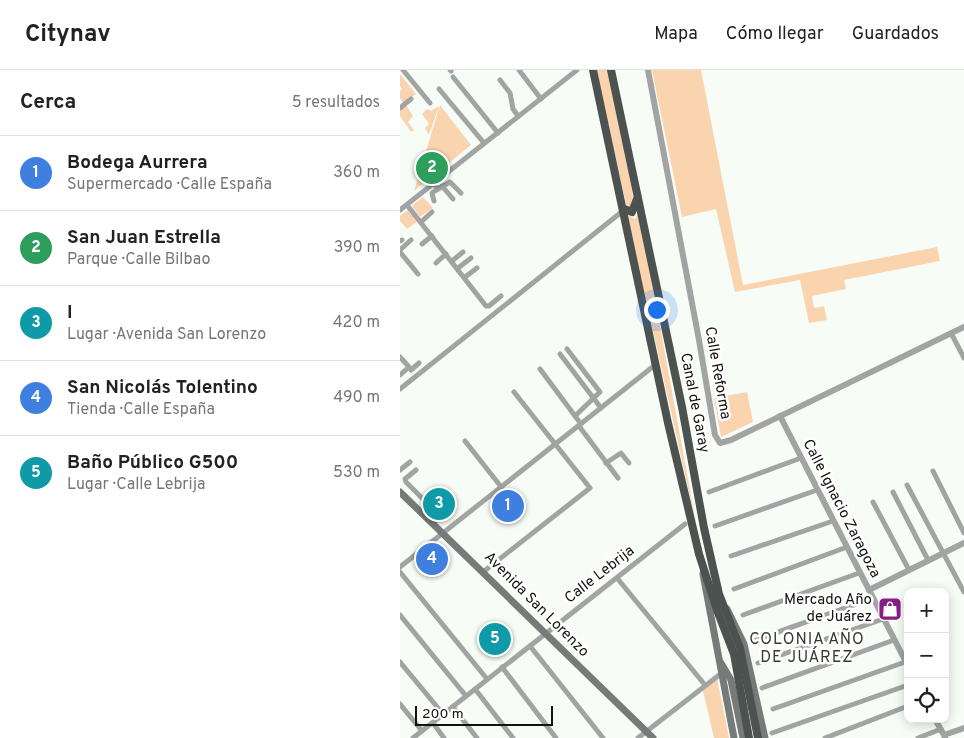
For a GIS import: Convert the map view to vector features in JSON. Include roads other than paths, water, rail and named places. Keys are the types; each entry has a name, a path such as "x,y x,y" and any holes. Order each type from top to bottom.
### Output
{"highway":[{"name":"Canal de Garay","path":"593,70 624,209 655,365 699,554 717,610 734,654 758,738"},
{"name":"Canal de Garay","path":"611,70 682,407 704,528 722,600 740,648 749,738"},
{"path":"624,209 632,212 635,208 637,203 636,186"}],"main road":[{"name":"Avenida San Lorenzo","path":"401,495 444,534 653,738"},
{"name":"Canal de Garay","path":"699,554 723,672 734,738"},
{"path":"722,600 734,619 744,644 765,738"},
{"path":"723,672 731,680 743,738"}],"street":[{"path":"403,70 430,103"},
{"path":"519,70 540,99"},
{"path":"400,210 577,70"},
{"name":"Calle Reforma","path":"648,70 715,435 720,442 725,442 964,327"},
{"path":"453,77 498,133"},
{"path":"500,80 510,93 513,109 518,116"},
{"path":"440,89 484,143"},
{"path":"400,108 410,100"},
{"path":"434,201 432,193 450,182 460,193"},
{"path":"434,184 453,199"},
{"path":"407,205 488,306 501,296"},
{"path":"400,389 624,209"},
{"path":"421,222 432,212"},
{"path":"422,244 432,236"},
{"path":"411,240 400,251 418,274"},
{"path":"452,261 463,252"},
{"path":"436,263 446,254"},
{"path":"458,268 471,258"},
{"path":"465,277 477,268"},
{"path":"951,333 964,358"},
{"path":"568,349 600,392 576,416"},
{"path":"560,354 601,408"},
{"path":"400,357 415,376"},
{"path":"401,372 419,363"},
{"path":"400,567 655,365"},
{"path":"540,369 576,416 580,425 618,478"},
{"path":"483,572 590,488 514,392"},
{"name":"Calle Ignacio Zaragoza","path":"780,416 904,658"},
{"path":"465,441 502,488"},
{"path":"606,463 621,453 629,463"},
{"path":"709,492 801,458"},
{"path":"400,470 410,462"},
{"path":"416,470 405,479 406,482 440,516"},
{"path":"933,471 964,533"},
{"path":"907,485 964,592"},
{"path":"715,526 818,490"},
{"path":"893,492 928,560"},
{"path":"874,502 909,570"},
{"path":"432,523 450,510"},
{"path":"731,556 833,521"},
{"name":"Calle Lebrija","path":"414,738 685,524"},
{"path":"869,590 964,543"},
{"path":"734,589 846,547"},
{"path":"400,572 487,679"},
{"path":"743,615 860,572"},
{"path":"617,578 705,685"},
{"path":"753,641 873,598"},
{"path":"400,615 466,696"},
{"path":"758,663 883,619"},
{"path":"762,688 894,640"},
{"path":"530,646 603,738"},
{"path":"400,662 443,714"},
{"path":"773,709 904,665"},
{"path":"502,667 556,738"},
{"path":"638,738 723,672"},
{"path":"772,733 904,686"},
{"path":"476,689 513,738"},
{"path":"400,704 422,731"},
{"path":"453,706 477,738"},
{"path":"825,738 904,708"},
{"path":"432,723 444,738"},
{"path":"918,738 964,728"}],"place":[{"name":"San Juan Estrella","path":"432,168"},
{"name":"I","path":"439,504"},
{"name":"Bodega Aurrera","path":"508,506"},
{"name":"San Nicolás Tolentino","path":"432,559"},
{"name":"Mercado Año de Juárez","path":"890,609"},
{"name":"Baño Público G500","path":"495,639"}],"district":[{"name":"COLONIA AÑO DE JUÁREZ","path":"807,649"}]}
